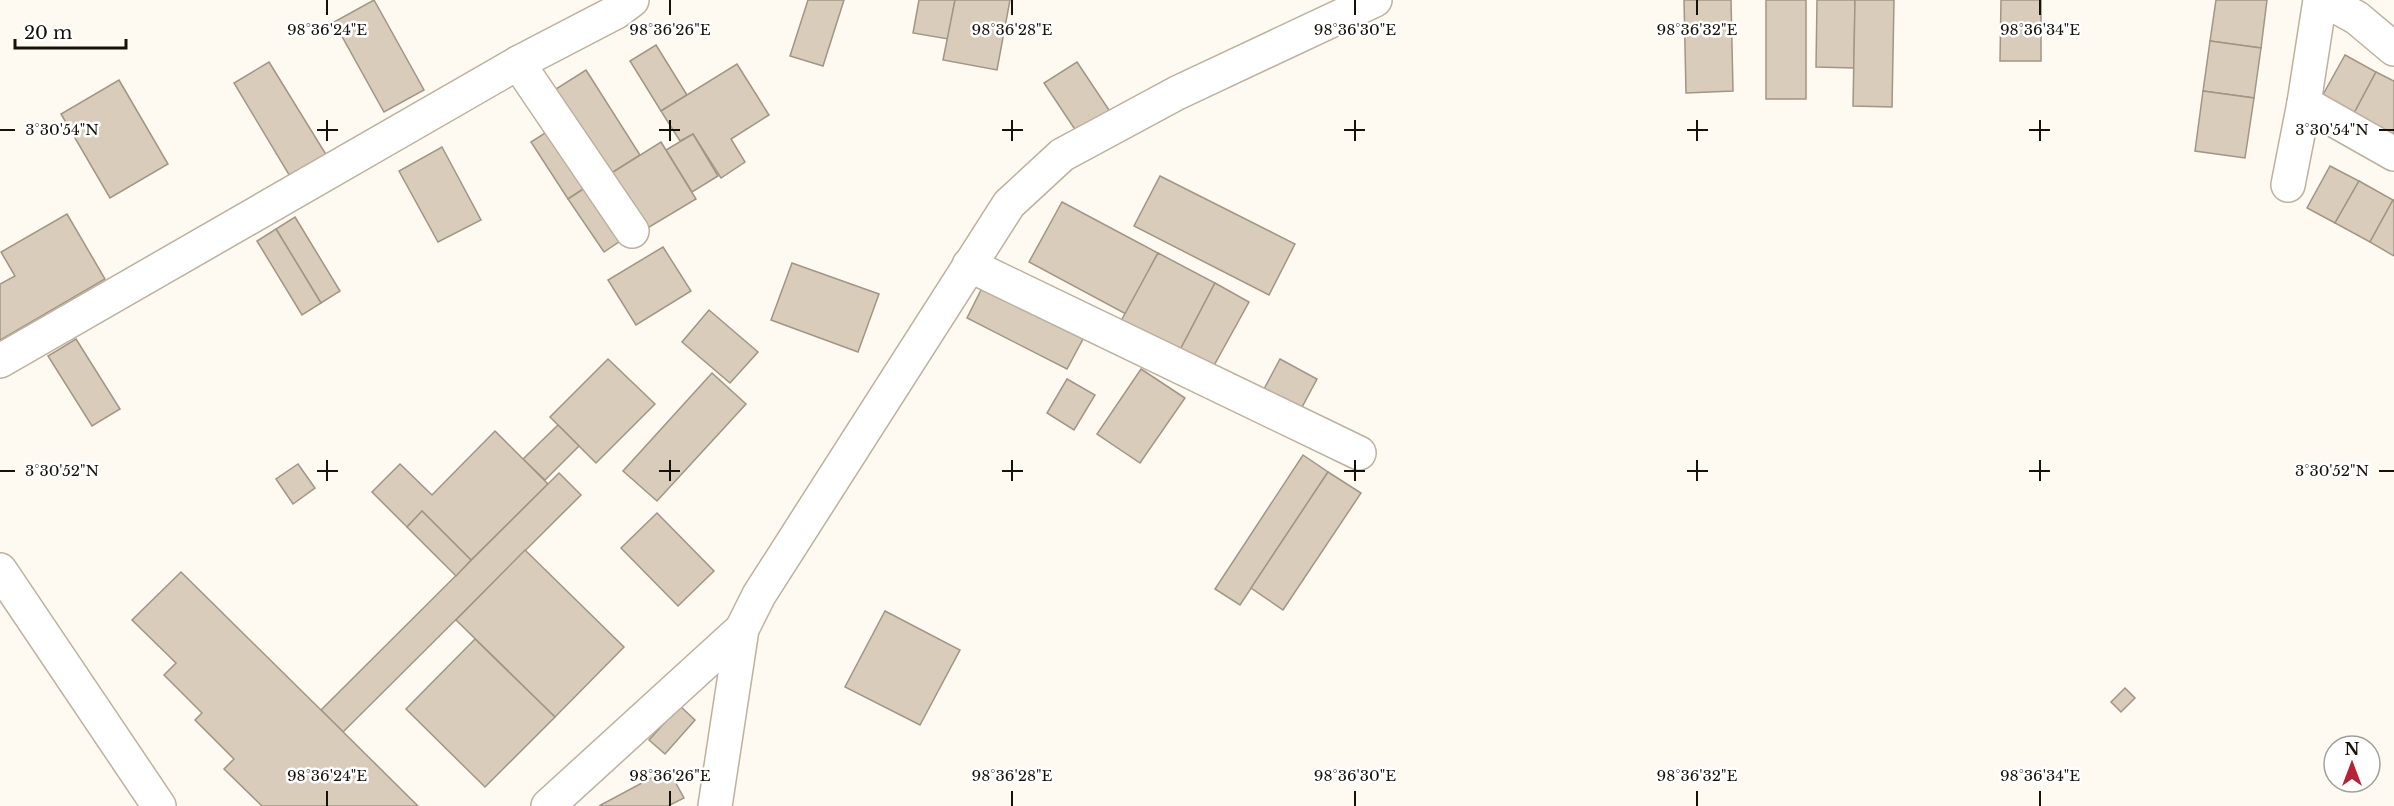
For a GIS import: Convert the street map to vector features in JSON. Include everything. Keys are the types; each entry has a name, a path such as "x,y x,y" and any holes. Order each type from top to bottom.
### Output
{"street":[{"path":"0,361 518,63 616,12 632,0"},
{"path":"715,806 742,629 759,595 1009,204 1062,155 1177,93 1375,0"},
{"path":"2288,185 2320,0"},
{"path":"2325,0 2357,18 2394,49"},
{"path":"518,63 633,231"},
{"path":"2304,103 2394,154"},
{"path":"969,265 1359,453"},
{"path":"0,570 159,806"},
{"path":"548,806 742,629"}],"building":[{"path":"374,0 424,90 384,112 334,22"},
{"path":"808,0 844,0 823,66 790,56"},
{"path":"919,0 955,0 948,39 913,33"},
{"path":"955,0 1010,0 997,70 943,60"},
{"path":"1684,0 1731,0 1733,91 1686,93"},
{"path":"1766,0 1806,0 1806,99 1766,99"},
{"path":"1817,0 1855,0 1854,68 1816,67"},
{"path":"1855,0 1894,0 1892,107 1853,106"},
{"path":"2001,0 2041,0 2041,61 2000,61"},
{"path":"2216,0 2267,0 2261,48 2210,41"},
{"path":"2210,41 2261,48 2254,98 2203,91"},
{"path":"656,45 687,95 661,111 630,61"},
{"path":"2345,55 2376,72 2352,117 2320,100"},
{"path":"269,62 330,161 294,183 234,83"},
{"path":"1077,62 1113,116 1080,137 1044,83"},
{"path":"737,64 769,115 731,139 745,162 721,178 693,134 680,141 661,111"},
{"path":"586,70 640,155 602,179 548,94"},
{"path":"2376,72 2394,81 2394,140 2352,117"},
{"path":"119,80 168,164 110,198 61,114"},
{"path":"2203,91 2254,98 2245,158 2195,151"},
{"path":"556,126 594,182 568,199 531,142"},
{"path":"693,134 718,176 692,192 666,150"},
{"path":"661,142 696,199 636,235 602,179"},
{"path":"442,147 481,220 438,242 399,171"},
{"path":"2330,166 2359,181 2335,223 2307,208"},
{"path":"1160,176 1295,244 1269,295 1134,226"},
{"path":"2359,181 2393,200 2370,242 2335,223"},
{"path":"594,182 629,235 604,252 568,199"},
{"path":"2394,201 2394,256 2370,242"},
{"path":"1062,202 1158,253 1126,314 1029,262"},
{"path":"67,214 105,279 0,340 0,284 15,276 1,252"},
{"path":"295,217 340,291 321,303 276,229"},
{"path":"276,229 321,303 302,315 257,241"},
{"path":"663,247 691,291 636,325 608,280"},
{"path":"1158,253 1215,283 1179,352 1121,321"},
{"path":"792,263 879,294 858,352 771,320"},
{"path":"1215,283 1249,302 1212,369 1179,352"},
{"path":"982,288 1083,339 1067,369 967,318"},
{"path":"709,310 758,352 730,383 682,342"},
{"path":"76,339 120,409 92,426 48,356"},
{"path":"608,359 655,404 596,463 550,417"},
{"path":"1280,359 1317,379 1301,409 1264,389"},
{"path":"1141,369 1185,398 1140,463 1097,434"},
{"path":"712,373 746,404 657,501 623,471"},
{"path":"1067,379 1095,395 1074,430 1047,413"},
{"path":"558,425 579,446 545,480 523,459"},
{"path":"495,431 548,484 471,560 422,511 407,527 372,492 400,464 432,495"},
{"path":"1303,455 1328,472 1240,605 1215,589"},
{"path":"298,464 315,488 293,504 276,479"},
{"path":"1328,472 1361,493 1283,610 1251,588"},
{"path":"559,473 581,495 343,732 321,710"},
{"path":"422,511 471,560 456,576 407,527"},
{"path":"657,513 714,571 678,606 621,548"},
{"path":"525,550 624,647 555,717 456,620"},
{"path":"181,572 418,806 262,806 224,769 234,759 195,720 202,713 164,675 176,663 132,620"},
{"path":"885,611 960,650 920,725 845,687"},
{"path":"475,639 555,717 485,787 406,709"},
{"path":"2125,688 2135,698 2121,712 2111,702"},
{"path":"680,706 695,720 665,754 649,740"},
{"path":"668,769 684,798 668,806 599,806"}]}
